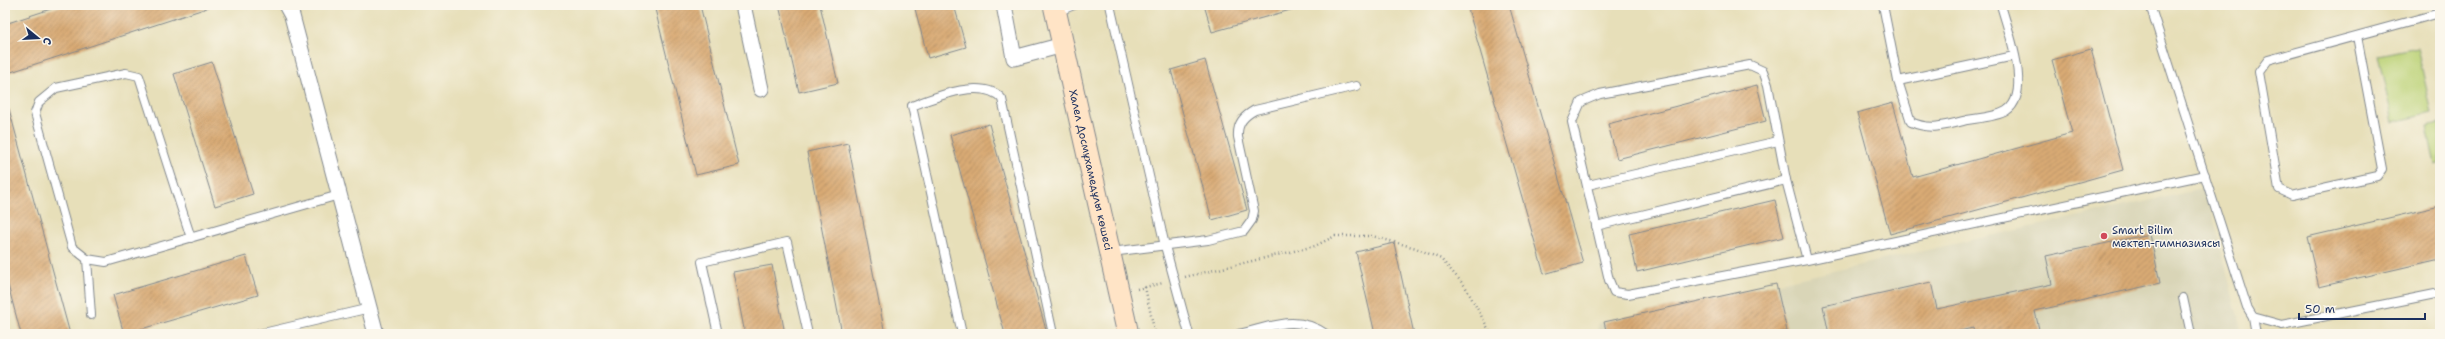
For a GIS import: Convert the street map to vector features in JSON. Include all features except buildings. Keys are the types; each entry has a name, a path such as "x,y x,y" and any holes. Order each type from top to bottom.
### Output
{"street":[{"path":"286,5 292,16 376,334"},
{"path":"743,5 761,89"},
{"path":"1004,5 1014,58 1064,45"},
{"name":"Халел Досмұхамедұлы көшесі","path":"1061,8 1064,45 1128,334"}],"lane":[{"path":"1110,5 1165,246 1189,334"},
{"path":"1883,5 1898,81 1912,122 1922,127 1943,126 2006,111 2017,99 2020,79 2002,5"},
{"path":"2150,5 2247,307 2253,317 2256,334"},
{"path":"2358,36 2382,169 2378,176 2292,195 2279,189 2259,72 2268,60 2440,13"},
{"path":"1898,81 2014,56"},
{"path":"1807,260 1786,180 1768,85 1763,71 1750,65 1600,94 1581,102 1572,122 1588,185 1596,226 1614,292 1628,294 1807,260 2204,175"},
{"path":"190,238 139,76 126,73 56,88 39,102 35,113 72,247 87,259 106,262 190,238 339,195"},
{"path":"1110,252 1208,240 1244,232 1252,220 1254,211 1237,130 1243,116 1255,110 1356,86"},
{"path":"962,334 912,106 936,97 981,89 998,94 1002,99 1054,334"},
{"path":"1588,185 1778,141"},
{"path":"1596,226 1786,180"},
{"path":"718,334 702,262 787,242 808,334"},
{"path":"87,259 91,315"},
{"path":"2253,317 2282,325 2440,293"},
{"path":"2183,298 2191,334"},
{"path":"259,334 370,308"},
{"path":"1238,334 1296,321 1314,326 1326,334"}],"path":[{"path":"1119,292 1315,246 1335,236 1372,236 1416,248 1441,260 1465,286 1491,334"},
{"path":"1145,287 1155,334"}],"shaded area":[{"name":"Smart Bilim мектеп-гимназиясы","path":"2206,188 2242,334 1596,334 1599,323"}],"green space":[{"path":"2417,47 2432,113 2393,122 2378,55"},
{"path":"2440,124 2440,163 2435,165 2427,127"}],"place":[{"name":"Smart Bilim мектеп-гимназиясы","path":"2104,236"}]}
